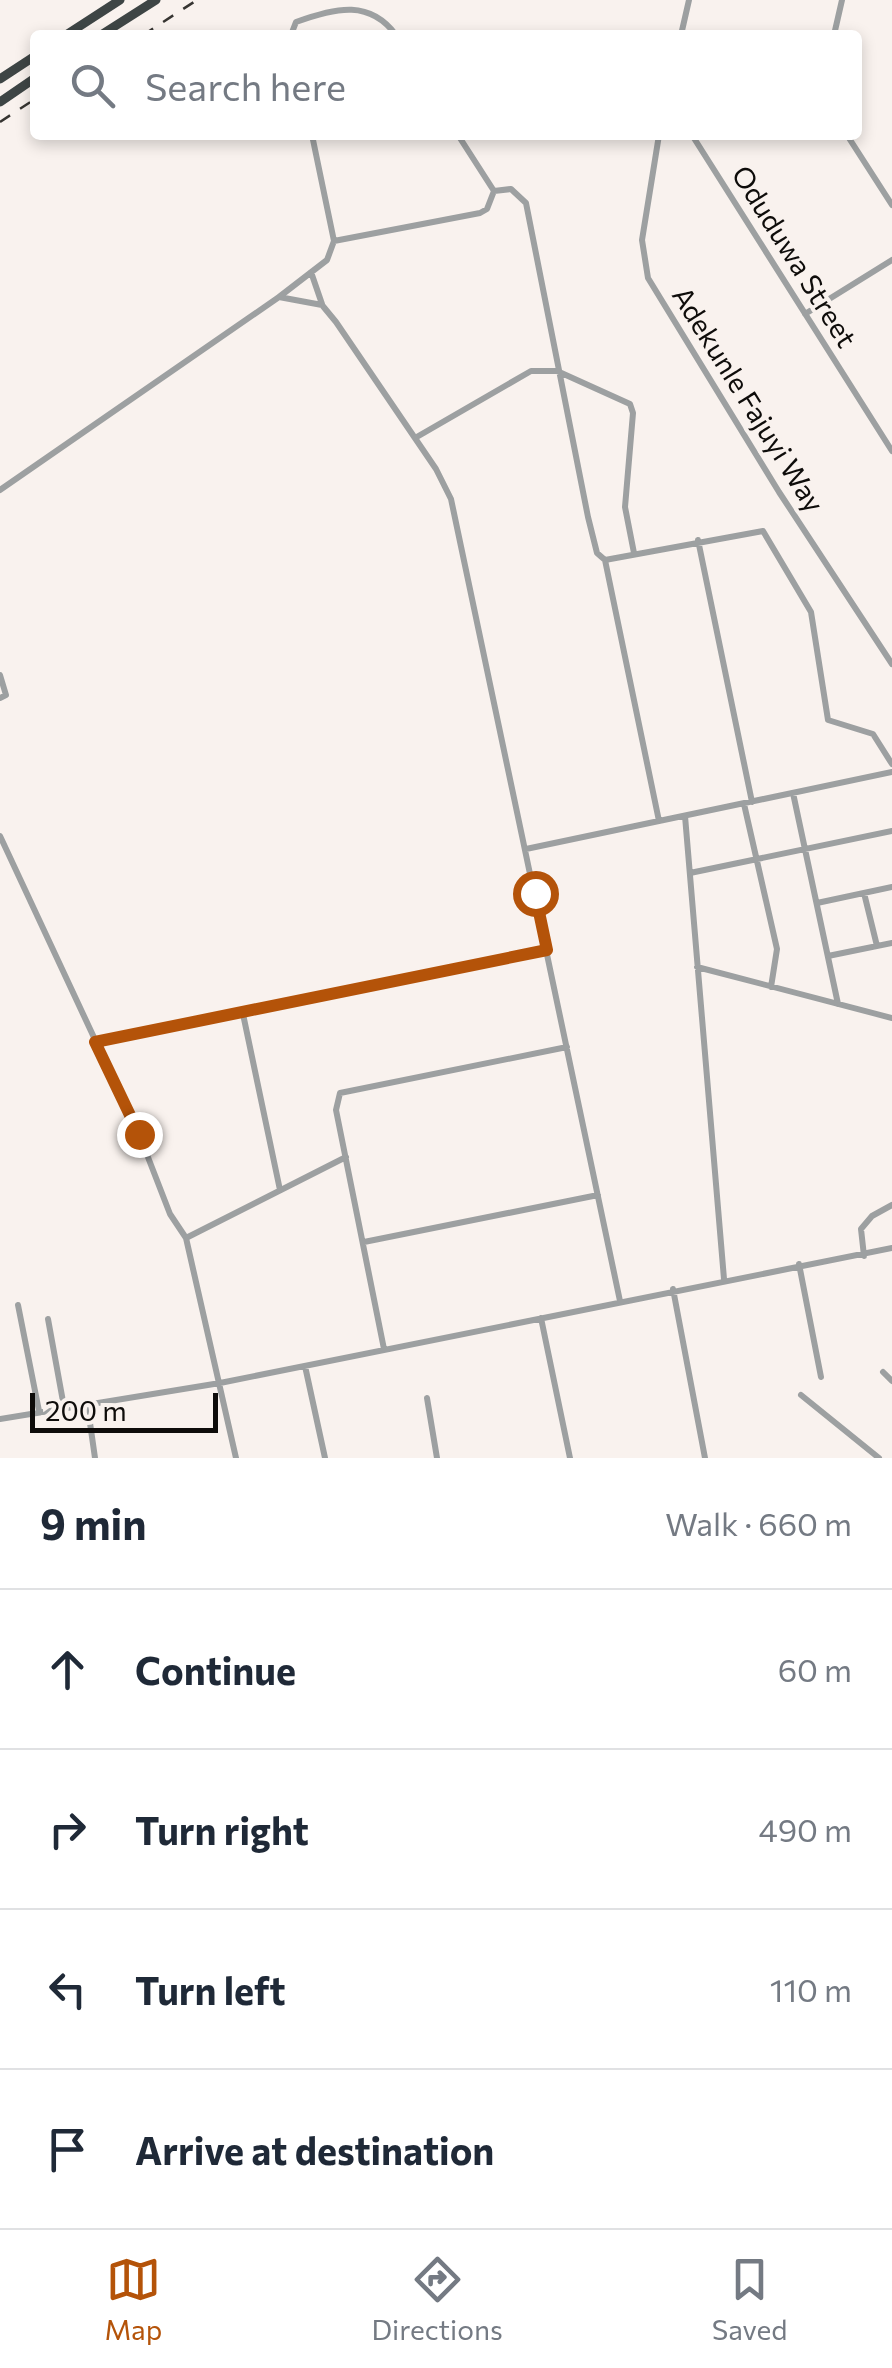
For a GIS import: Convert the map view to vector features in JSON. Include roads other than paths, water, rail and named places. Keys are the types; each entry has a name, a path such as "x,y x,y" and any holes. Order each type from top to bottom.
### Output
{"highway":[{"path":"74,30 120,0"},
{"path":"108,30 156,0"},
{"path":"0,79 30,59"},
{"path":"0,102 30,81"}],"street":[{"path":"683,30 689,0"},
{"path":"835,30 842,0"},
{"path":"294,30 296,22 361,6 378,11 392,30"},
{"path":"0,490 279,297 326,260 334,242 313,140"},
{"path":"461,140 494,192"},
{"name":"Adekunle Fajuyi Way","path":"659,140 642,240 648,278 779,492 892,664"},
{"name":"Oduduwa Street","path":"695,140 892,452"},
{"path":"850,140 891,202"},
{"path":"494,192 511,189 526,203 594,544 605,560 659,821"},
{"path":"334,242 480,213 487,209 494,192"},
{"path":"805,314 892,260"},
{"path":"310,272 322,305 415,438 451,499 620,1301"},
{"path":"279,297 322,305"},
{"path":"415,438 520,374 557,371 630,404 625,507 634,553"},
{"path":"605,560 754,529 768,536 811,612 828,720 873,734 892,764"},
{"path":"698,540 777,949 771,987"},
{"path":"0,675 6,695 0,698"},
{"path":"526,849 892,772"},
{"path":"793,793 838,1004"},
{"path":"685,816 724,1278"},
{"path":"690,873 892,832"},
{"path":"0,836 170,1214 186,1238 236,1458"},
{"path":"816,903 892,887"},
{"path":"864,893 876,946"},
{"path":"828,956 892,943"},
{"path":"95,1042 547,950"},
{"path":"697,967 892,1018"},
{"path":"242,1014 280,1190"},
{"path":"384,1349 336,1100 347,1090 567,1047"},
{"path":"186,1238 346,1156"},
{"path":"363,1242 598,1195"},
{"path":"864,1256 861,1229 872,1216 892,1205"},
{"path":"4,1418 220,1383 724,1278 892,1248"},
{"path":"799,1264 822,1377"},
{"path":"672,1289 705,1458"},
{"path":"18,1305 39,1412"},
{"path":"541,1318 570,1458"},
{"path":"48,1319 64,1406"},
{"path":"305,1366 325,1458"},
{"path":"882,1372 892,1381"},
{"path":"801,1395 879,1458"},
{"path":"427,1398 438,1458"},
{"path":"87,1402 95,1458"}],"railway":[{"path":"151,30 197,0"},
{"path":"0,122 30,102"}]}
